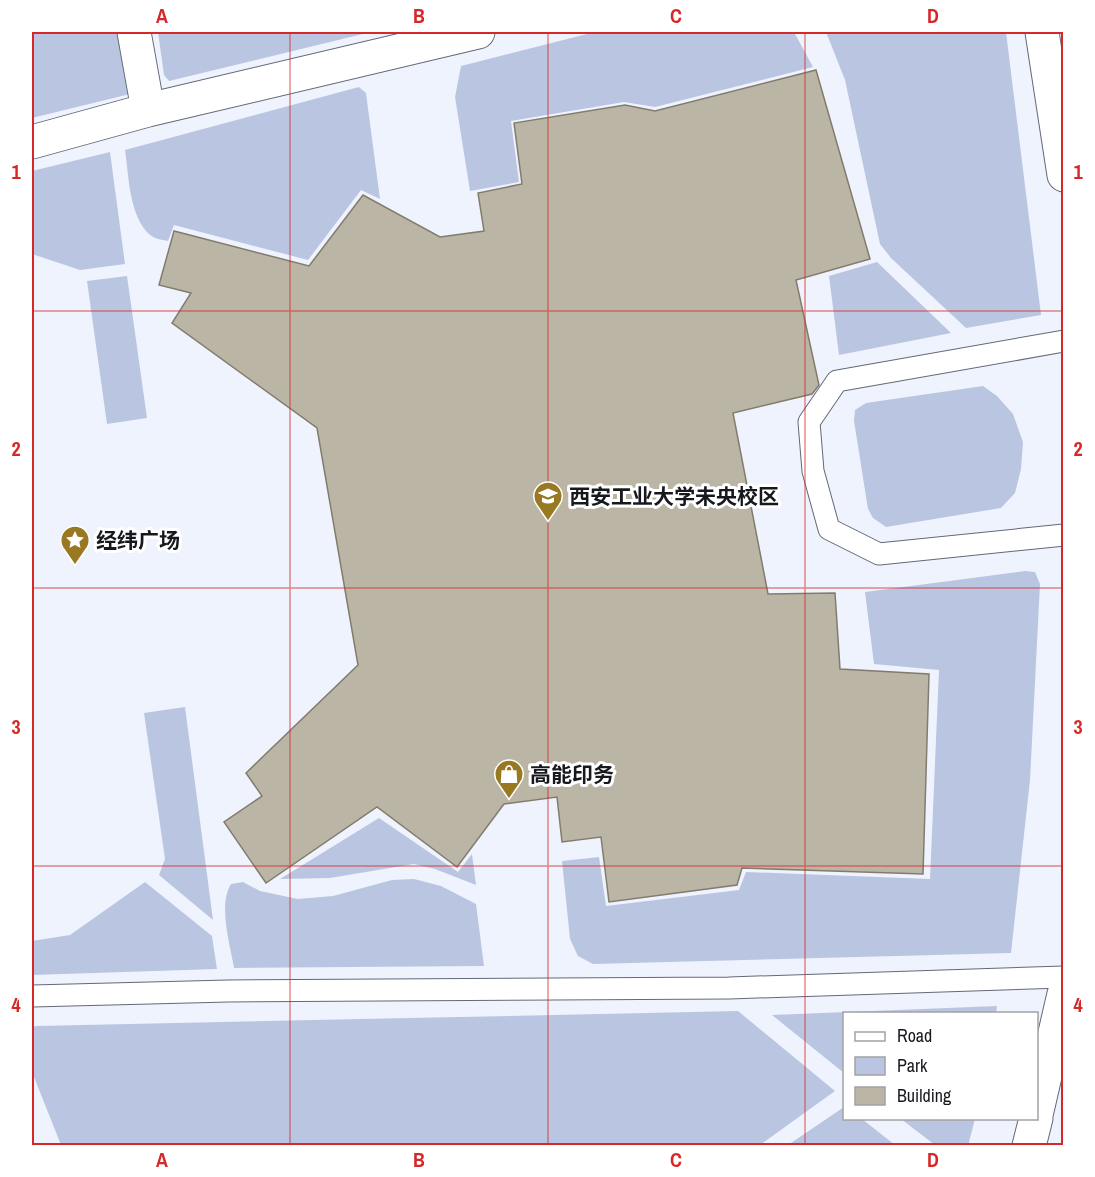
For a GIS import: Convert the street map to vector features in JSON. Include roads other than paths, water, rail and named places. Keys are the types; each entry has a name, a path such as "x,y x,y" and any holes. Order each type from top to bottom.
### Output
{"street":[{"path":"134,32 148,110"},
{"path":"32,142 148,110 478,32"},
{"path":"1041,32 1056,69 1064,175"},
{"path":"1038,1108 1064,994"},
{"path":"1029,1146 1035,1120"}],"lane":[{"path":"1064,341 837,381 809,422 813,471 829,529 879,554 1064,535"},
{"path":"32,996 228,991 729,988 1064,977"}],"place":[{"name":"西安工业大学未央校区","path":"548,522"},
{"name":"经纬广场","path":"75,566"},
{"name":"高能印务","path":"509,800"}]}
